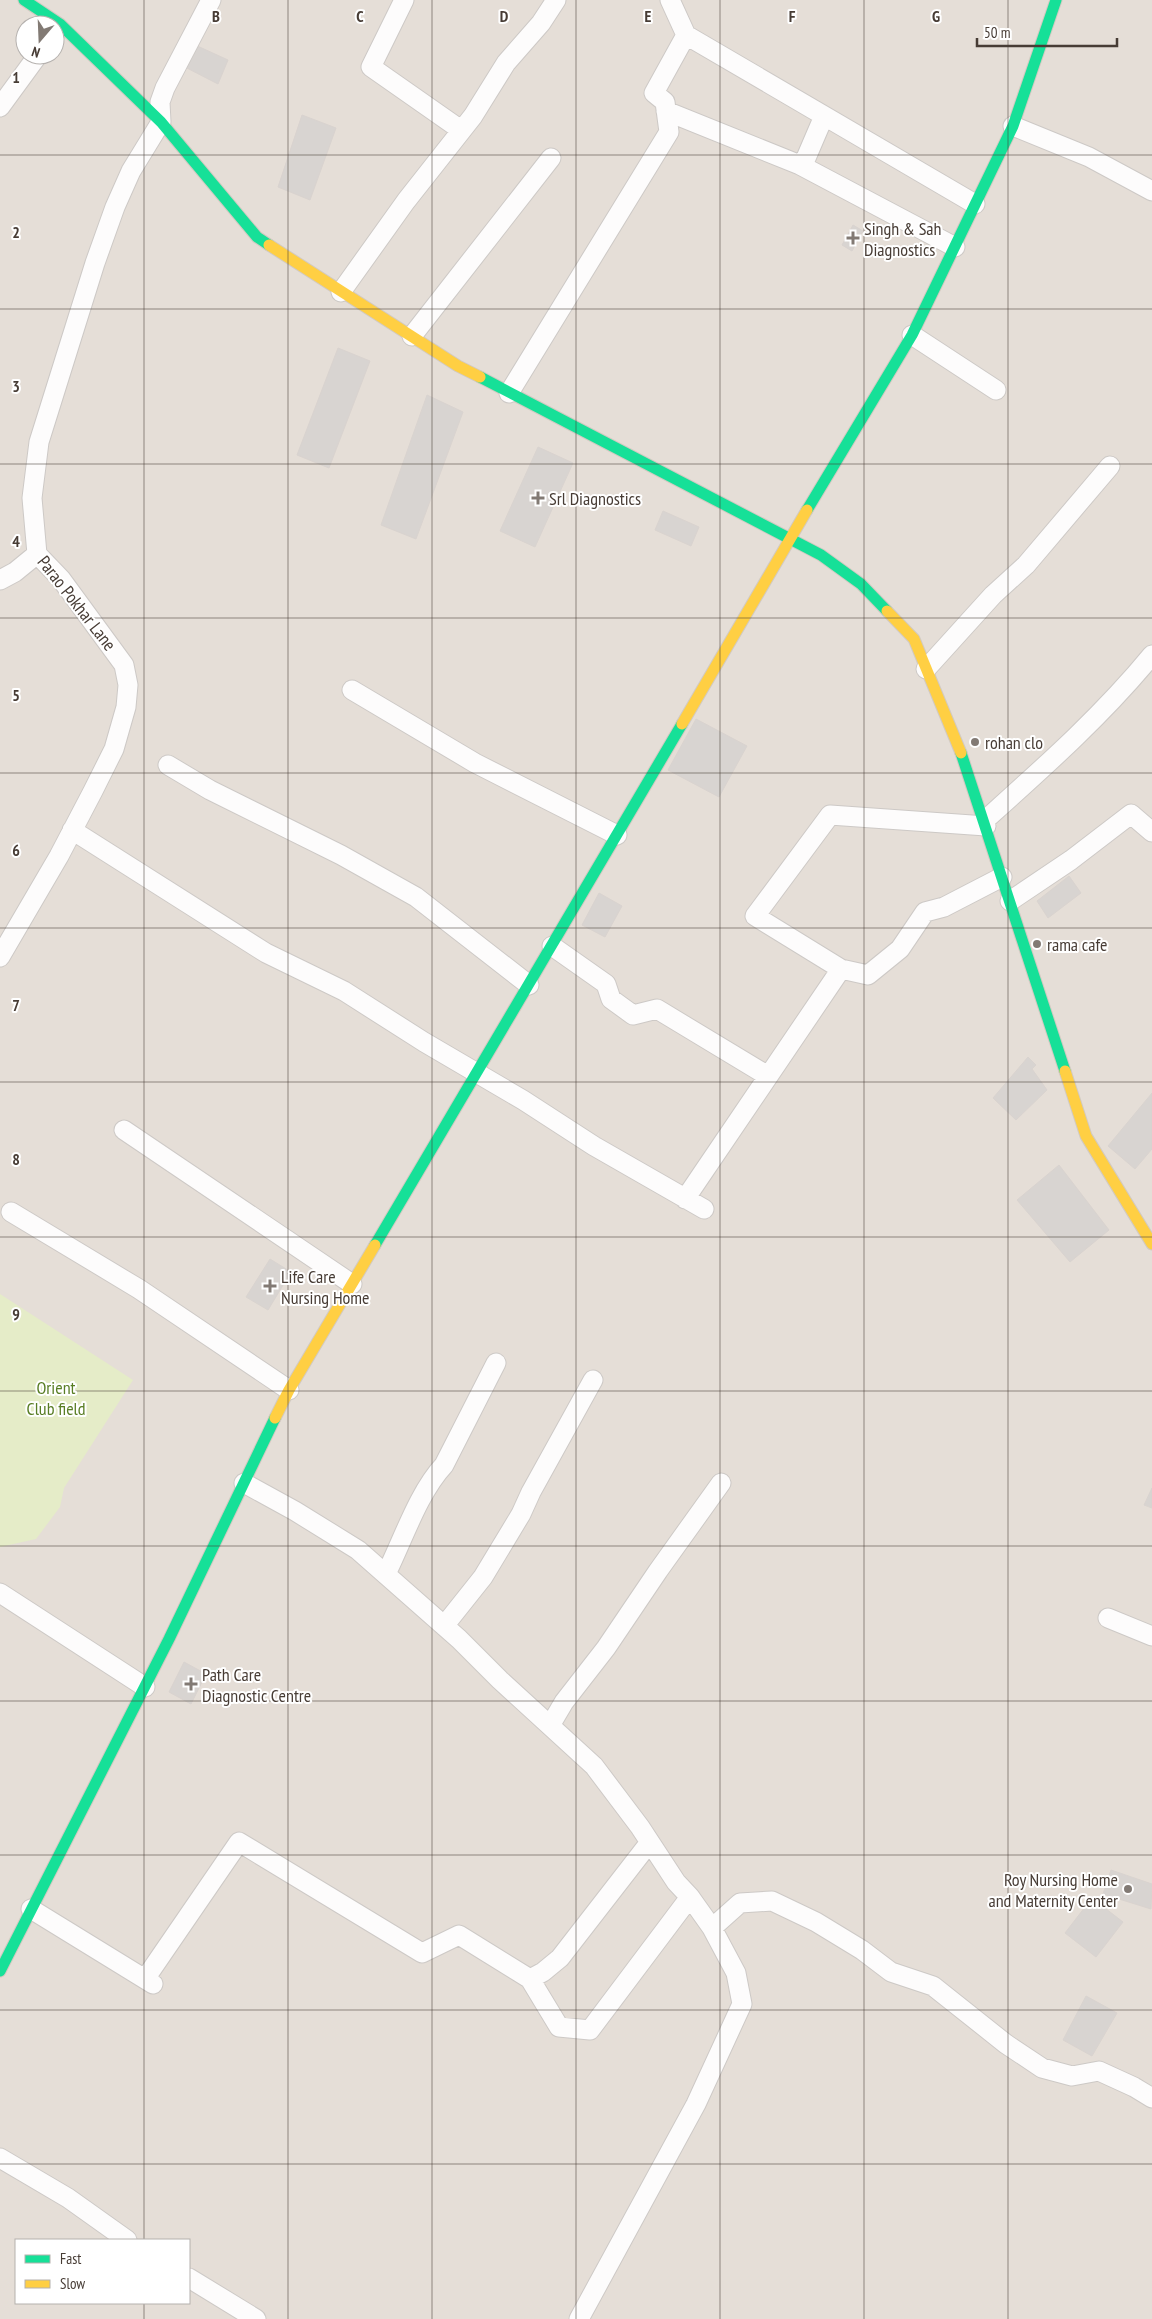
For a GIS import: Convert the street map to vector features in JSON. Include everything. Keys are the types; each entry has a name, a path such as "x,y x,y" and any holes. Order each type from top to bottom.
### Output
{"main road":[{"path":"24,0 42,15"},
{"path":"0,1971 145,1687 288,1390 912,335 1013,126 1056,0"},
{"path":"65,35 161,122 257,237 458,366 822,555 861,584 914,639 965,762 1086,1136 1152,1244"}],"street":[{"path":"161,122 160,102 164,88 211,0"},
{"path":"404,0 371,67 462,130"},
{"path":"342,292 406,201 462,130 506,63 540,23 556,0"},
{"path":"670,0 686,35 975,204"},
{"path":"509,393 669,132 665,102 654,93 686,35"},
{"path":"0,107 31,65"},
{"path":"666,111 800,165 955,247"},
{"path":"800,165 806,158 824,116"},
{"name":"Parao Pokhar Lane","path":"0,957 72,830 114,749 123,724 128,684 124,665 61,579 36,554 32,498 39,442 95,263 115,207 131,171 161,122"},
{"path":"1013,126 1090,157 1152,191"},
{"path":"412,336 551,158"},
{"path":"912,335 996,390"},
{"path":"926,669 992,595 1026,566 1110,466"},
{"path":"0,580 36,554"},
{"path":"1002,877 944,907 925,912 900,949 868,975 842,969 755,916 830,815 985,824 1094,720 1125,688 1152,655"},
{"path":"352,690 475,763 617,835"},
{"path":"168,765 210,790 341,855 416,897 529,985"},
{"path":"1010,901 1071,860 1131,814 1152,832"},
{"path":"72,830 266,953 344,991 594,1146 704,1209"},
{"path":"552,946 606,984 611,999 633,1015 657,1009 768,1076"},
{"path":"685,1199 842,969"},
{"path":"124,1130 352,1284"},
{"path":"10,1212 139,1289 288,1390"},
{"path":"386,1574 424,1495 435,1474 444,1465 496,1364"},
{"path":"444,1626 488,1570 521,1514 531,1492 593,1380"},
{"path":"244,1483 295,1511 358,1550 444,1626 594,1766 650,1842 676,1882 690,1897 712,1928 736,1973 742,2004 696,2104 580,2319"},
{"path":"551,1724 564,1702 606,1648 721,1483"},
{"path":"0,1593 145,1687"},
{"path":"1108,1618 1152,1636"},
{"path":"31,1909 149,1982 239,1842 422,1953 459,1936 530,1979 559,2027 590,2030 690,1897"},
{"path":"530,1979 543,1972 560,1958 650,1842"},
{"path":"712,1928 740,1903 772,1901 816,1922 862,1950 891,1972 933,1986 1006,2044 1042,2068 1072,2076 1099,2071 1134,2087 1152,2098"},
{"path":"0,2158 68,2198 126,2239"},
{"path":"190,2279 230,2312 256,2319"}],"shaded area":[{"path":"0,0 1152,0 1152,2319 0,2319"}],"green space":[{"name":"Orient Club field","path":"0,1294 133,1380 64,1488 60,1507 36,1539 0,1547"}],"building":[{"path":"193,44 228,60 218,84 183,66"},
{"path":"302,115 336,128 310,200 278,187"},
{"path":"853,225 863,231 852,251 842,245"},
{"path":"338,348 370,361 329,468 297,455"},
{"path":"427,395 463,412 416,539 381,525"},
{"path":"538,447 573,463 535,547 500,531"},
{"path":"663,511 699,527 691,546 655,530"},
{"path":"696,719 747,746 719,797 668,770"},
{"path":"1069,876 1081,893 1048,918 1037,901"},
{"path":"599,893 622,906 605,937 582,925"},
{"path":"1028,1057 1036,1065 1032,1069 1047,1090 1016,1120 993,1098"},
{"path":"1152,1093 1152,1149 1135,1169 1108,1146"},
{"path":"1059,1165 1109,1230 1070,1262 1017,1200"},
{"path":"270,1259 291,1272 268,1310 246,1297"},
{"path":"1152,1488 1152,1508 1144,1505"},
{"path":"184,1662 206,1674 191,1704 169,1692"},
{"name":"Roy Nursing Home and Maternity Center","path":"1111,1870 1152,1884 1151,1909 1103,1894"},
{"path":"1092,1898 1123,1922 1096,1957 1065,1933"},
{"path":"1086,1996 1117,2013 1092,2056 1063,2040"}],"traffic: fast":[{"path":"24,0 60,24 161,122 257,237 269,245"},
{"path":"807,510 912,335 1013,126 1056,0"},
{"path":"480,377 821,555 861,584 887,611"},
{"path":"375,1245 682,724"},
{"path":"961,753 1065,1071"},
{"path":"0,1971 169,1639 275,1418"}],"traffic: slow":[{"path":"269,245 458,366 480,377"},
{"path":"682,724 807,510"},
{"path":"887,611 914,639 961,753"},
{"path":"1065,1071 1086,1136 1152,1244"},
{"path":"275,1418 289,1390 375,1245"}],"place":[{"name":"Singh & Sah Diagnostics","path":"853,238"},
{"name":"Srl Diagnostics","path":"538,498"},
{"name":"rohan clo","path":"975,742"},
{"name":"rama cafe","path":"1037,944"},
{"name":"Life Care Nursing Home","path":"270,1286"},
{"name":"Path Care Diagnostic Centre","path":"191,1684"},
{"name":"Roy Nursing Home and Maternity Center","path":"1128,1889"}]}
